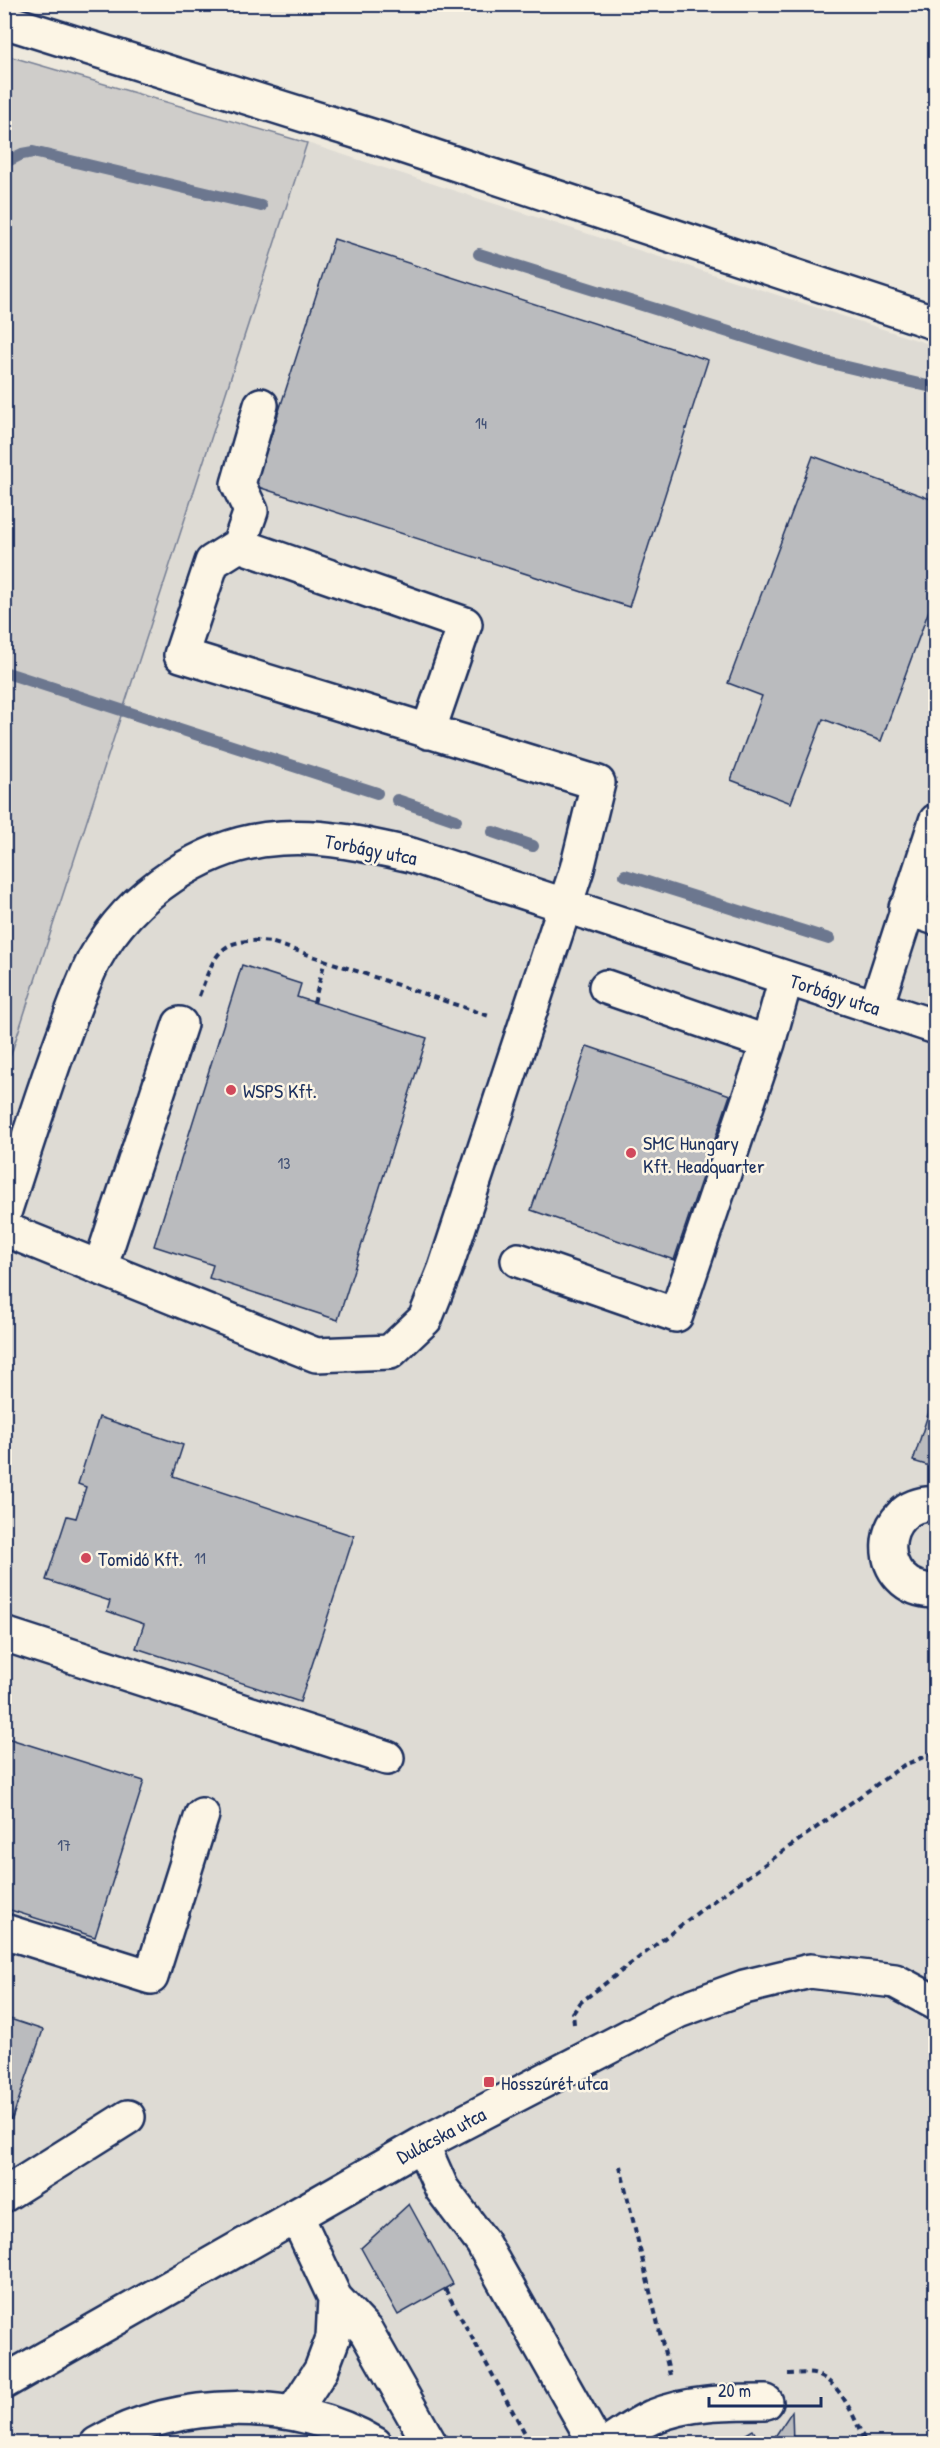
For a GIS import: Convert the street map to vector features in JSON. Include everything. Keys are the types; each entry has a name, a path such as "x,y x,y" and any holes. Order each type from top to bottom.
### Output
{"street":[{"path":"4,21 384,140 936,323"},
{"path":"4,1229 316,1355 390,1352 425,1319 445,1269 583,849 598,783 181,655 212,562 239,545 251,511 238,484 261,405"},
{"path":"239,545 465,624 428,732"},
{"path":"876,1007 921,913 936,821"},
{"name":"Torbágy utca","path":"4,1213 79,993 95,960 110,937 141,901 171,877 199,860 238,846 280,838 360,843 467,872 936,1027"},
{"path":"518,1260 676,1315 768,1043 786,978"},
{"path":"606,987 768,1043"},
{"path":"100,1268 180,1024"},
{"path":"936,1504 917,1506 903,1514 893,1526 888,1543 890,1562 900,1578 915,1588 936,1591"},
{"path":"4,1634 387,1758"},
{"path":"4,1931 151,1977 202,1815"},
{"name":"Dulácska utca","path":"4,2382 422,2144 678,2011 744,1987 810,1971 895,1981 936,2003"},
{"path":"4,2195 128,2117"},
{"path":"422,2144 442,2189 482,2242 596,2444"},
{"path":"297,2217 335,2298 366,2331 430,2444"},
{"path":"293,2413 321,2370 333,2338 335,2298"},
{"path":"608,2444 650,2418 677,2408 718,2402 766,2402"},
{"path":"97,2444 140,2424 177,2414 244,2408 293,2413 333,2425 375,2444"}],"path":[{"path":"180,1024 195,1009 214,957 231,945 252,939 271,942 524,1028"},
{"path":"314,1003 325,960"},
{"path":"590,2057 573,2021 575,2009 581,2002 705,1907 904,1765 936,1752"},
{"path":"620,2166 677,2408"},
{"path":"445,2289 531,2444"},
{"path":"831,2383 850,2410 866,2444"}],"shaded area":[{"path":"4,55 307,143 5,1073"},
{"path":"307,143 935,346 935,2443 5,2444 5,1073"}],"building":[{"path":"334,239 708,360 629,607 255,486"},
{"path":"813,456 936,501 936,591 881,741 823,719 791,803 731,780 762,696 728,683"},
{"path":"242,965 301,984 297,997 427,1038 338,1320 209,1278 213,1265 154,1246"},
{"name":"SMC Hungary Kft. Headquarter","path":"587,1046 730,1095 674,1260 531,1210"},
{"path":"934,1396 936,1396 936,1468 913,1461"},
{"path":"99,1417 183,1445 173,1476 354,1536 300,1702 136,1648 144,1624 107,1611 110,1601 46,1580 67,1516 76,1518 86,1487 78,1484"},
{"path":"4,1737 144,1781 95,1937 4,1908"},
{"path":"4,2017 43,2030 12,2119 4,2116"},
{"path":"409,2204 453,2284 398,2315 361,2248"},
{"path":"792,2411 793,2444 770,2444"},
{"path":"753,2430 761,2444 729,2444"}],"waterway":[{"path":"4,163 22,154 33,152 261,206"},
{"path":"479,254 822,361 936,388"},
{"path":"4,672 377,793"},
{"path":"397,800 456,820"},
{"path":"493,832 533,846"},
{"path":"625,875 829,939"}],"place":[{"name":"WSPS Kft.","path":"231,1090"},
{"name":"SMC Hungary Kft. Headquarter","path":"631,1153"},
{"name":"Tomidó Kft.","path":"86,1558"},
{"name":"Hosszúrét utca","path":"489,2082"}]}
